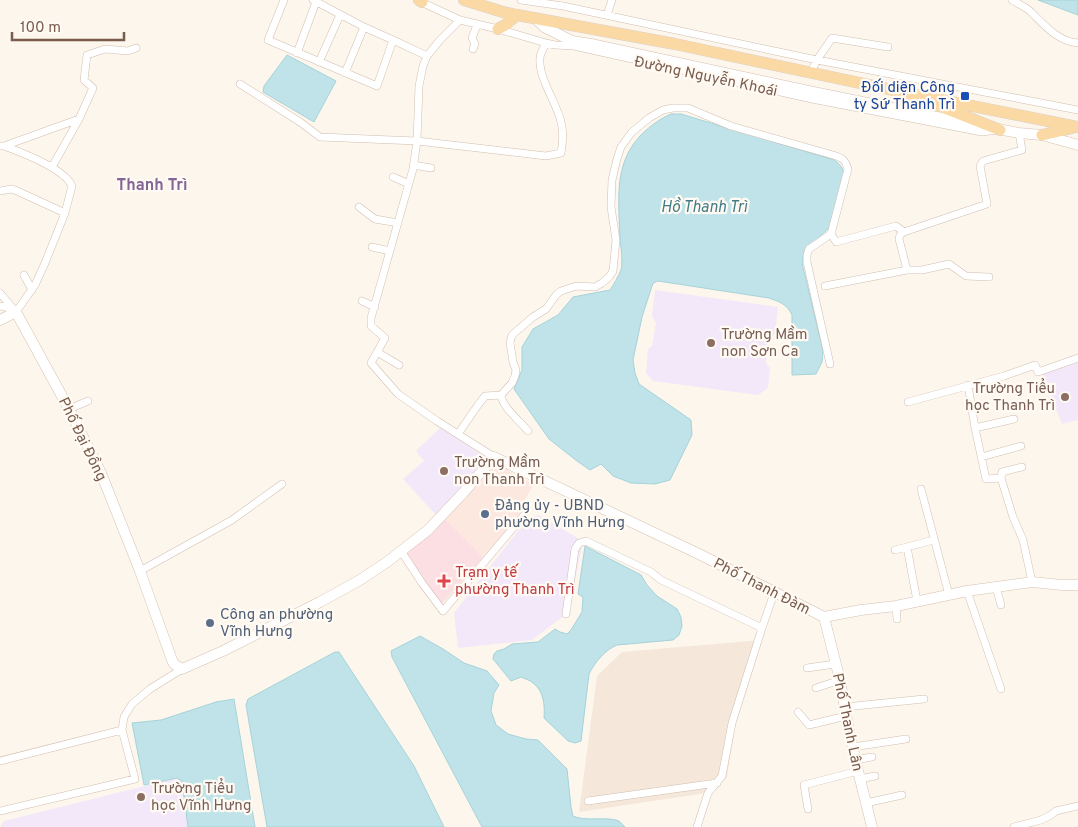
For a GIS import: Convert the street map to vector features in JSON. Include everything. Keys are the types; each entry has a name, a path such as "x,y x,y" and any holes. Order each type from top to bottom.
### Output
{"main road":[{"name":"Đường Nguyễn Khoái","path":"464,0 517,15 666,43 1077,127"},
{"path":"498,29 517,15"},
{"path":"912,94 1000,130"},
{"path":"1042,135 1077,127"}],"street":[{"path":"284,0 268,40 377,86 393,40"},
{"path":"521,0 563,6 817,60 1078,110"},
{"path":"607,16 612,0"},
{"path":"1012,0 1031,12 1049,30 1063,39 1078,43"},
{"path":"297,53 314,1 427,56"},
{"name":"Đường Nguyễn Khoái","path":"419,1 460,20 555,46 591,44 1018,134 1042,135 1078,145"},
{"path":"319,62 340,15"},
{"name":"Đường Nguyễn Khoái","path":"536,18 544,26 573,44"},
{"path":"0,811 135,780 122,730 124,717 132,704 150,689 182,669 223,651 320,602 360,580 387,562 428,530 494,457 398,394 371,363 385,338 371,326 371,318 414,165 419,86 423,66 427,56 448,30 460,20"},
{"path":"473,49 472,38 477,25"},
{"path":"345,73 364,27"},
{"path":"810,73 832,38 888,47"},
{"path":"240,84 320,136 417,141 546,156 561,153 564,137 561,122 541,70 540,57 546,43"},
{"path":"52,167 94,88 84,80 87,55 106,49 128,52 136,48"},
{"path":"528,431 501,398 515,376 516,370 510,343 512,335 533,317 546,309 561,291 576,286 595,287 609,277 613,271 616,240 611,208 612,180 617,159 621,147 632,132 649,118 663,110 688,108 731,126 842,158 846,163 848,169 830,234 809,249 807,254 807,262 830,364"},
{"path":"2,146 78,119"},
{"path":"907,270 900,235 987,204 980,166 983,161 1022,150 1018,134"},
{"path":"0,320 15,311 35,285 46,263 65,213 72,186 70,182 52,167 2,146"},
{"path":"414,165 431,168"},
{"path":"393,177 409,184"},
{"path":"0,190 15,190 65,213"},
{"path":"359,207 374,219 398,222"},
{"path":"830,234 836,242 896,226 904,232"},
{"path":"372,247 390,251"},
{"path":"825,286 949,264 966,276 989,277"},
{"path":"24,275 32,290"},
{"path":"0,293 15,311"},
{"path":"362,301 375,307"},
{"path":"0,306 15,311"},
{"name":"Phố Đại Đồng","path":"15,311 69,409 101,473 140,571 172,660 174,664 182,669"},
{"path":"377,352 398,365"},
{"path":"908,402 1004,376 1035,365 1038,372 1078,358"},
{"path":"968,385 986,479 1001,478"},
{"path":"458,434 485,396 502,395"},
{"path":"69,409 88,401"},
{"path":"975,428 1014,419"},
{"path":"981,457 1021,446"},
{"name":"Phố Thanh Đàm","path":"494,457 701,555 824,617 896,606 967,591 1032,582 1078,585"},
{"path":"1022,468 1002,472 1001,478 1023,540 1032,582"},
{"path":"140,571 232,520 282,484"},
{"path":"921,489 949,595"},
{"path":"401,551 443,611 524,514"},
{"path":"895,550 934,540"},
{"path":"566,614 575,549 579,543 586,541 651,572 661,580 762,628"},
{"path":"907,547 917,601"},
{"path":"996,587 1001,605"},
{"path":"967,591 1001,689"},
{"path":"697,827 708,793 722,776 732,723 774,593"},
{"path":"896,606 897,619"},
{"name":"Phố Thanh Lân","path":"824,617 840,680 858,775 872,827"},
{"path":"807,668 835,664"},
{"path":"816,688 840,680"},
{"path":"798,712 809,725 846,711 924,699"},
{"path":"0,761 122,730"},
{"path":"853,747 906,739"},
{"path":"855,760 872,757"},
{"path":"808,809 804,785 858,775 875,776"},
{"path":"588,801 717,783"},
{"path":"866,803 902,795"},
{"path":"1014,827 1041,820 1056,811 1078,806"}],"shaded area":[{"name":"Trường Mầm non Sơn Ca","path":"655,290 778,307 775,334 769,340 766,363 770,368 768,388 758,395 653,381 646,373 648,349 652,346 656,323 652,316"},
{"name":"Trường Tiểu học Thanh Trì","path":"1078,362 1078,420 1062,424 1042,373"},
{"name":"Trường Mầm non Thanh Trì","path":"442,426 480,454 484,461 436,515 403,479 424,461 416,451"},
{"name":"Đảng ủy - UBND phường Vĩnh Hưng","path":"496,464 534,484 521,506 525,509 483,557 445,519"},
{"path":"538,515 583,541 569,612 532,640 458,648 454,613 528,518"},
{"name":"Trạm y tế phường Thanh Trì","path":"445,519 483,557 441,605 406,553"},
{"path":"761,640 736,721 727,777 713,792 579,812 597,676 622,652"},
{"name":"Trường Tiểu học Vĩnh Hưng","path":"177,778 182,781 188,827 1,827 4,821"}],"water":[{"path":"1038,0 1078,0 1078,15"},
{"path":"287,55 336,81 314,122 263,92 264,86"},
{"name":"Hồ Thanh Trì","path":"671,114 681,114 834,160 841,166 844,175 831,223 828,229 804,251 802,263 823,351 822,362 816,374 792,375 792,315 783,304 769,298 658,281 653,283 642,317 633,360 635,373 639,384 691,420 692,435 670,480 655,484 631,483 613,476 601,464 590,470 549,439 514,389 522,370 522,347 533,329 558,315 573,297 610,290 614,283 622,267 619,198 625,159 631,147 640,136 662,118"},
{"path":"585,546 641,575 657,596 677,609 681,617 682,626 679,635 673,640 617,645 601,657 589,674 581,741 575,743 568,741 544,718 543,699 537,686 521,677 511,681 493,659 497,651 512,644 538,642 555,629 567,634 571,630 582,612 583,597 578,594"},
{"path":"420,636 464,663 487,671 499,685 494,693 491,711 496,725 508,734 538,740 567,769 573,816 584,819 619,821 625,827 482,827 392,657 391,651"},
{"path":"335,652 339,652 414,766 444,827 267,827 246,705 248,699"},
{"path":"234,699 255,827 188,827 182,781 177,778 144,785 132,723 161,720 216,702"}],"place":[{"name":"Đối diện Công ty Sứ Thanh Trì","path":"965,96"},
{"name":"Trường Mầm non Sơn Ca","path":"711,343"},
{"name":"Trường Tiểu học Thanh Trì","path":"1065,397"},
{"name":"Trường Mầm non Thanh Trì","path":"444,471"},
{"name":"Đảng ủy - UBND phường Vĩnh Hưng","path":"485,514"},
{"name":"Trạm y tế phường Thanh Trì","path":"444,581"},
{"name":"Công an phường Vĩnh Hưng","path":"210,623"},
{"name":"Trường Tiểu học Vĩnh Hưng","path":"141,797"}],"district":[{"name":"Thanh Trì","path":"152,184"}]}
